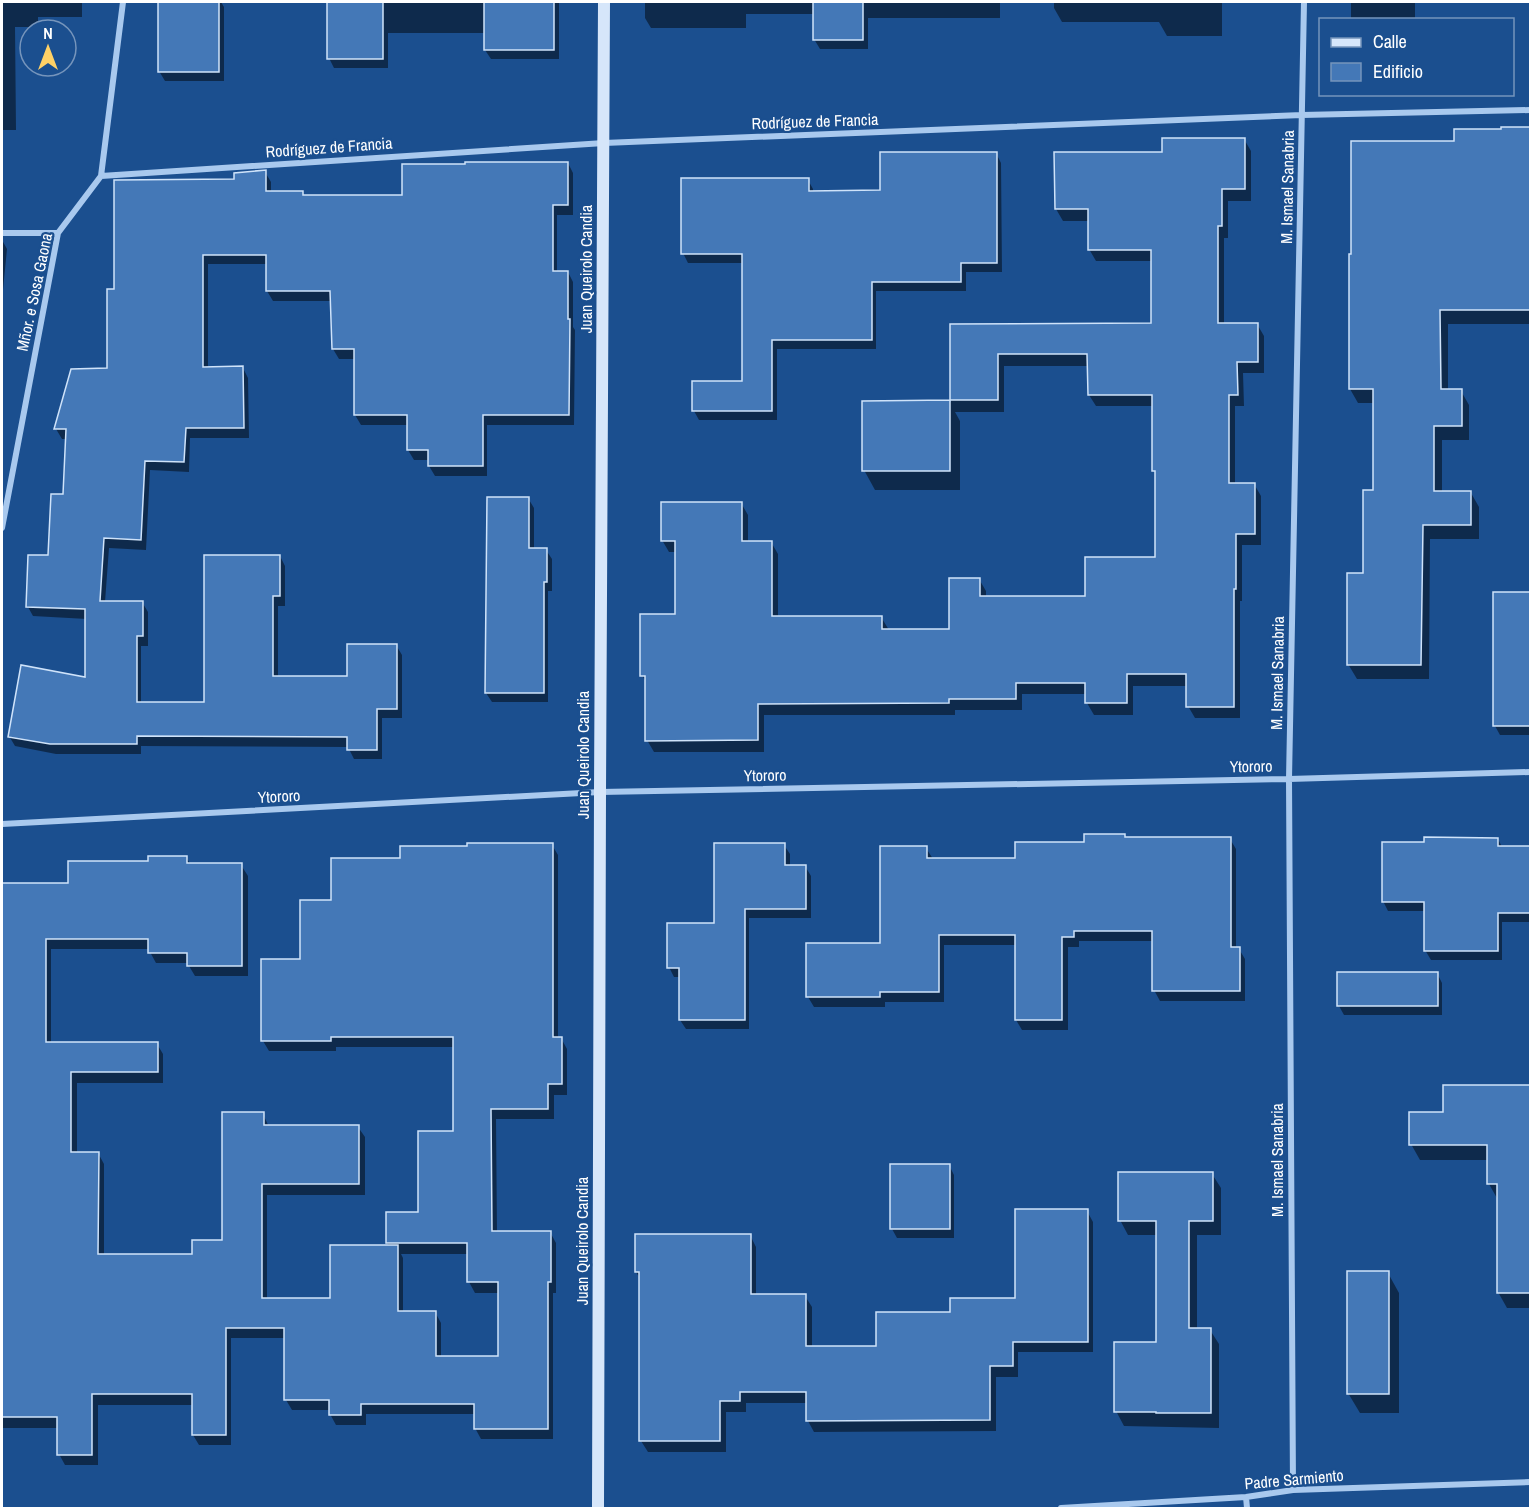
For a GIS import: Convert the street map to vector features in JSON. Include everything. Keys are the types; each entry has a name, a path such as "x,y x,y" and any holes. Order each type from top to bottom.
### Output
{"street":[{"name":"Mñor. e Sosa Gaona","path":"2,528 58,233 101,176 123,2"},
{"name":"Juan Queirolo Candia","path":"598,1509 604,2"},
{"name":"M. Ismael Sanabria","path":"1293,1490 1289,779 1304,2"},
{"name":"Rodríguez de Francia","path":"101,176 604,143 1302,115 1530,110"},
{"path":"2,232 58,233"},
{"name":"Ytororo","path":"2,824 600,792 1289,779 1530,772"},
{"name":"Padre Sarmiento","path":"1061,1509 1246,1497 1293,1490 1530,1482"},
{"path":"1246,1497 1247,1509"}],"building":[{"path":"158,2 219,2 219,72 158,72"},
{"path":"327,2 383,2 383,59 327,59"},
{"path":"484,2 554,2 554,50 484,50"},
{"path":"813,2 863,2 863,40 813,40"},
{"path":"1501,127 1530,127 1530,310 1440,310 1441,389 1462,389 1462,426 1434,426 1434,491 1471,491 1471,525 1423,525 1421,665 1347,665 1347,573 1363,573 1363,490 1373,490 1373,389 1349,389 1351,141 1454,141 1454,129 1501,129"},
{"path":"1162,138 1245,138 1245,189 1222,189 1222,226 1218,226 1218,323 1258,323 1258,362 1237,362 1238,395 1229,395 1229,483 1255,483 1255,534 1236,534 1234,707 1186,707 1186,674 1127,674 1127,703 1085,703 1085,683 1016,683 1016,699 949,699 949,703 758,704 758,740 645,741 645,676 640,676 640,614 675,614 675,541 661,541 661,502 742,502 742,541 772,541 772,616 882,616 882,629 949,629 949,578 980,578 980,596 1085,596 1085,557 1155,557 1152,395 1088,395 1087,354 998,354 998,400 950,400 950,324 1151,323 1151,250 1088,250 1088,209 1055,209 1054,152 1162,152"},
{"path":"880,152 997,152 997,263 961,263 961,282 872,282 872,340 772,340 772,411 692,411 692,381 742,381 742,254 681,254 681,178 809,178 809,191 880,190"},
{"path":"465,162 568,162 568,205 553,205 553,271 568,271 569,415 483,415 483,466 428,466 428,450 407,450 407,415 354,415 354,349 332,349 330,291 266,291 266,255 203,255 203,367 243,366 244,428 186,428 184,462 145,461 141,540 104,538 100,601 143,601 143,636 137,636 137,702 204,702 204,555 280,555 280,596 273,596 273,676 347,676 347,644 397,644 397,709 377,709 377,750 347,750 347,737 137,736 137,744 50,744 8,737 21,665 85,677 85,609 26,607 28,555 48,555 51,494 63,494 66,429 54,429 71,369 107,368 107,289 114,289 114,180 234,179 234,173 266,170 266,191 303,191 303,195 402,195 402,164 465,164"},
{"path":"950,400 950,471 862,471 862,401"},
{"path":"487,497 529,497 529,548 547,548 547,582 544,582 544,693 485,693"},
{"path":"1493,592 1530,592 1530,726 1493,726"},
{"path":"1084,834 1125,834 1125,837 1231,837 1231,947 1240,947 1240,991 1152,991 1152,931 1074,931 1074,937 1062,937 1062,1020 1015,1020 1015,935 939,935 939,992 880,992 880,997 806,997 806,943 880,943 880,846 927,846 927,858 1015,858 1015,842 1084,842"},
{"path":"1424,837 1498,838 1498,846 1530,846 1530,913 1498,913 1498,951 1424,951 1424,902 1382,902 1382,842 1424,842"},
{"path":"467,843 553,843 553,1037 562,1037 562,1084 548,1084 548,1109 491,1109 492,1231 551,1231 551,1282 548,1282 548,1429 474,1429 474,1404 361,1404 361,1415 329,1415 329,1400 284,1400 284,1328 226,1328 226,1435 192,1435 192,1394 92,1394 92,1455 57,1455 57,1417 2,1417 2,883 68,883 68,861 148,861 148,856 187,856 187,863 242,863 242,966 187,966 187,953 148,953 148,939 46,939 46,1042 158,1042 158,1072 71,1072 71,1152 99,1152 98,1254 192,1254 192,1240 222,1240 222,1112 264,1112 264,1125 359,1125 359,1184 262,1184 262,1298 330,1298 330,1245 398,1245 398,1311 436,1311 436,1356 498,1356 498,1282 467,1282 467,1243 386,1243 386,1212 418,1212 418,1131 453,1131 453,1037 331,1037 331,1041 261,1041 261,959 300,959 300,900 331,900 331,858 400,858 400,846 467,846"},
{"path":"714,843 785,843 785,865 806,865 806,909 745,909 745,1020 679,1020 679,968 667,968 667,923 714,923"},
{"path":"1337,972 1438,972 1438,1006 1337,1006"},
{"path":"1443,1085 1530,1085 1530,1293 1497,1293 1497,1184 1487,1184 1487,1145 1409,1145 1409,1112 1443,1112"},
{"path":"890,1164 950,1164 950,1229 890,1229"},
{"path":"1118,1172 1213,1172 1213,1221 1189,1221 1189,1328 1211,1328 1211,1413 1114,1412 1114,1342 1156,1342 1156,1221 1118,1221"},
{"path":"1015,1209 1088,1209 1088,1342 1013,1342 1013,1366 990,1366 990,1420 806,1421 806,1392 740,1392 740,1401 720,1401 720,1441 639,1441 639,1272 635,1272 635,1234 751,1234 751,1294 806,1294 806,1346 876,1346 876,1312 950,1312 950,1298 1015,1298"},
{"path":"1347,1271 1389,1271 1389,1394 1347,1394"}]}
